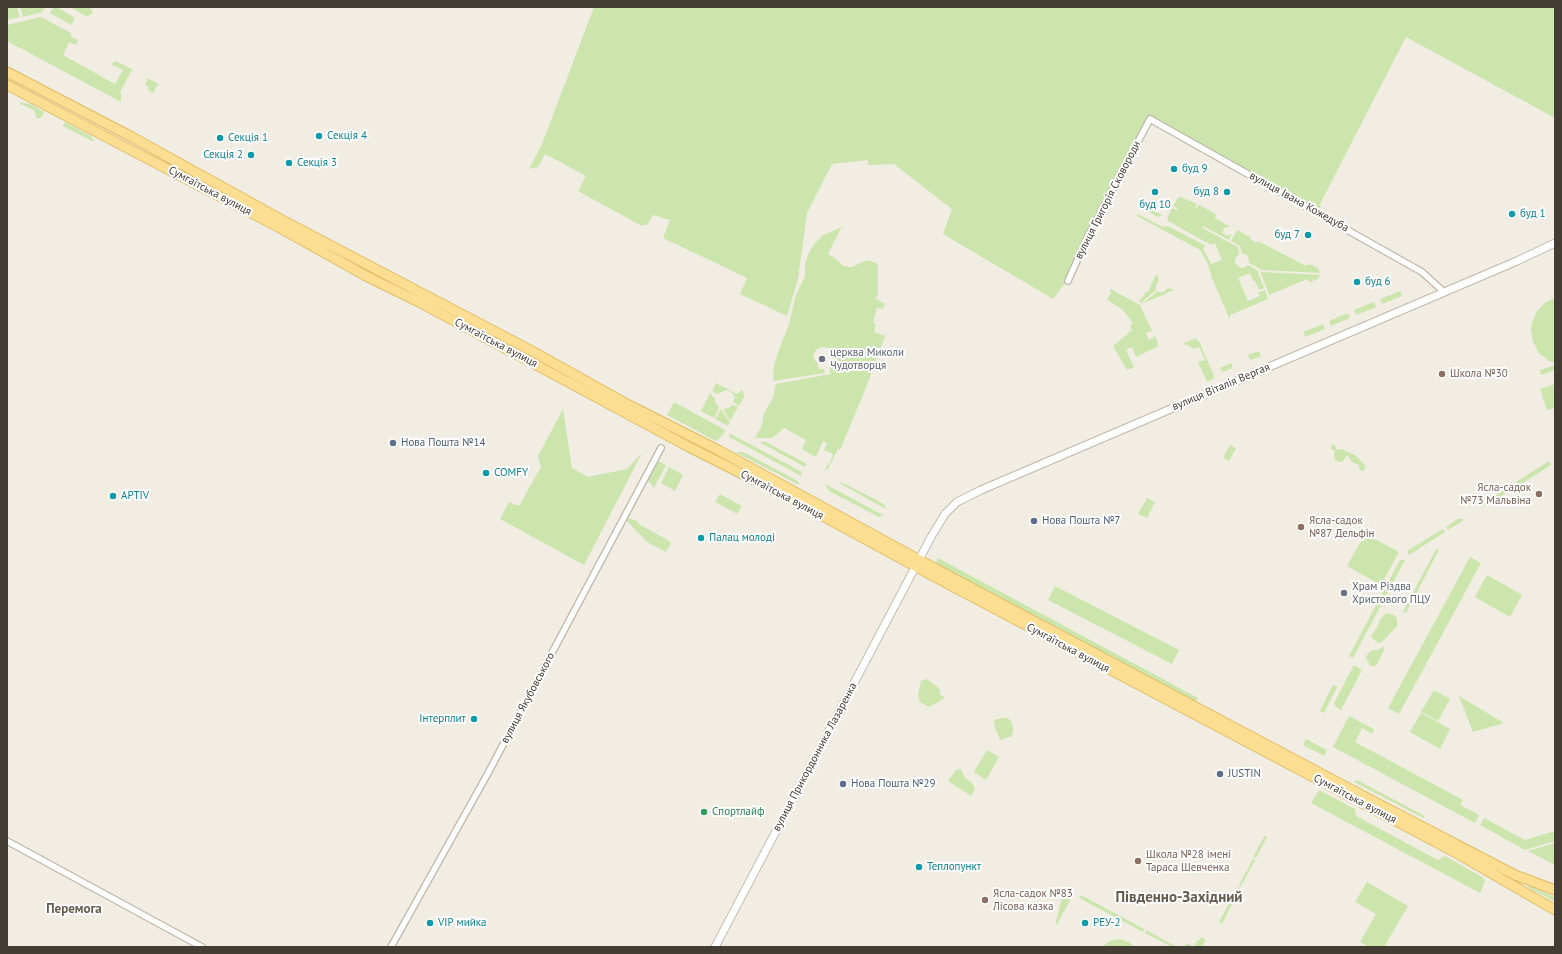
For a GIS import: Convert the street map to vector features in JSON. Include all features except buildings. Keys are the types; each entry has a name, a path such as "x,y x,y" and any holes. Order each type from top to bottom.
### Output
{"main road":[{"name":"Сумгаїтська вулиця","path":"7,72 132,137 306,237 366,276 419,302 689,447 917,563 1515,876 1555,890"},
{"name":"Сумгаїтська вулиця","path":"7,85 306,237"},
{"name":"Сумгаїтська вулиця","path":"917,563 1460,855 1555,910"}],"street":[{"name":"вулиця Григорія Сковороди","path":"1068,281 1088,236 1150,119"},
{"name":"вулиця Івана Кожедуба","path":"1150,119 1422,272 1444,292"},
{"name":"вулиця Віталія Вергая","path":"917,563 945,514 957,502 970,494 1517,261 1555,242"},
{"name":"вулиця Якубовського","path":"391,947 487,775 661,448"},
{"name":"вулиця Прикордонника Лазаренка","path":"715,947 917,563"},
{"path":"7,842 202,947"}],"green space":[{"path":"7,7 17,7 20,17 7,20"},
{"path":"20,7 45,7 42,12 23,17"},
{"path":"54,7 57,7 75,18 71,25 50,13"},
{"path":"70,7 90,7 93,14 90,14 88,17"},
{"path":"594,7 1555,7 1555,118 1406,37 1320,204 1321,214 1150,119 1066,282 1053,299 943,234 952,209 894,164 868,165 868,160 832,164 807,213 798,279 787,316 740,294 747,278 663,238 670,220 653,215 648,224 642,226 578,191 586,176 545,154 538,167 529,169 542,144"},
{"path":"41,17 71,33 70,36 78,40 76,45 69,42 63,55 115,84 123,70 111,64 116,61 143,76 132,70 120,92 121,102 7,41 7,25"},
{"path":"148,78 158,84 153,93 148,90 149,87 145,85"},
{"path":"20,102 30,104 44,112 42,117 37,119 34,110 20,104"},
{"path":"65,122 92,137 94,142 63,126"},
{"path":"1181,197 1197,204 1195,209 1199,205 1216,214 1215,218 1229,226 1228,228 1225,227 1222,233 1228,236 1229,234 1231,235 1229,240 1203,226 1202,228 1238,247 1239,254 1236,257 1235,263 1239,267 1244,268 1248,265 1257,270 1264,288 1259,290 1250,273 1238,278 1248,301 1260,296 1258,293 1265,290 1268,299 1230,315 1230,320 1212,278 1208,264 1200,250 1137,216 1138,214 1163,227 1168,226 1204,245 1205,247 1203,248 1211,264 1222,260 1215,243 1211,245 1168,221 1167,218 1172,208 1178,209 1173,206 1178,198"},
{"path":"1143,205 1162,215 1158,217 1141,208"},
{"path":"842,227 844,228 841,228 828,254 835,258 843,266 852,267 867,260 878,264 878,293 876,299 885,304 883,309 877,308 873,323 876,324 874,332 885,336 865,390 840,450 838,449 828,469 825,470 827,465 829,465 833,454 824,450 827,443 823,441 816,457 802,449 806,440 784,428 772,438 755,438 762,425 764,413 773,398 776,384 831,374 829,368 832,365 831,359 834,354 829,348 822,347 816,350 813,356 819,369 824,369 825,373 773,381 774,365 789,324 796,295 805,276 805,265 808,255 814,244 823,235"},
{"path":"1237,230 1250,237 1250,239 1257,243 1258,241 1306,266 1309,264 1318,268 1320,273 1262,270 1249,263 1248,256 1242,253 1240,246 1231,241"},
{"path":"1260,271 1320,275 1318,279 1310,282 1307,279 1269,295"},
{"path":"1157,274 1159,280 1156,285 1156,290 1141,303 1139,302 1146,292 1148,292"},
{"path":"1168,288 1174,290 1142,304 1158,291 1162,293"},
{"path":"1111,289 1140,305 1153,333 1151,331 1146,333 1149,340 1154,338 1154,334 1159,346 1136,357 1132,347 1126,350 1134,367 1127,370 1113,346 1132,330 1130,326 1133,323 1122,309 1107,300"},
{"path":"1400,291 1402,296 1382,304 1380,299"},
{"path":"1555,298 1555,363 1549,361 1539,353 1533,342 1531,329 1537,311 1546,302"},
{"path":"1374,302 1376,307 1356,315 1354,310"},
{"path":"1348,313 1350,318 1331,326 1329,321"},
{"path":"1323,324 1325,329 1305,337 1303,332"},
{"path":"1196,338 1197,341 1199,341 1215,378 1207,382 1198,362 1205,360 1199,347 1193,349 1188,345 1182,344"},
{"path":"1259,351 1261,356 1250,360 1248,355"},
{"path":"1231,363 1233,368 1222,372 1220,368"},
{"path":"1555,365 1555,370 1541,375 1540,370"},
{"path":"716,383 737,394 742,390 744,397 739,406 733,402 735,397 731,392 727,390 717,394 712,391"},
{"path":"1555,384 1555,408 1547,410 1540,389"},
{"path":"710,393 715,399 715,402 719,408 714,418 701,411"},
{"path":"674,402 725,430 723,435 716,441 667,415"},
{"path":"733,405 738,407 730,421 723,409 729,408"},
{"path":"563,409 572,468 588,477 627,469 642,453 584,565 500,519 509,502 519,506 541,467 538,456"},
{"path":"721,409 730,423 728,426 715,419"},
{"path":"729,433 802,472 801,476 729,437"},
{"path":"759,442 766,442 807,464 805,467"},
{"path":"1333,444 1336,447 1336,450 1342,449 1355,455 1365,465 1365,470 1361,471 1359,465 1352,462 1347,455 1342,462 1335,460 1335,451 1331,449"},
{"path":"1230,445 1236,448 1229,461 1223,458"},
{"path":"735,452 742,452 751,456 796,480 799,485"},
{"path":"658,461 666,465 654,488 647,480"},
{"path":"1549,461 1551,465 1518,486 1516,482"},
{"path":"669,467 683,475 675,491 661,483"},
{"path":"839,483 843,483 884,504 886,509"},
{"path":"825,484 883,515 879,517 829,491"},
{"path":"1512,485 1514,488 1486,506 1482,504"},
{"path":"720,494 742,506 737,514 715,502"},
{"path":"1147,498 1155,502 1147,518 1138,514"},
{"path":"627,518 638,521 637,523 669,541 671,543 666,552 647,542 626,520"},
{"path":"1459,518 1464,520 1448,530 1446,527"},
{"path":"1443,529 1445,532 1409,555 1407,551"},
{"path":"1365,534 1399,552 1381,585 1347,566"},
{"path":"1436,549 1439,550 1406,613 1403,612"},
{"path":"1470,557 1481,563 1399,714 1388,708"},
{"path":"938,558 1198,698 1195,703 935,564"},
{"path":"1400,560 1405,560 1353,658 1349,656"},
{"path":"1487,575 1522,595 1510,617 1475,597"},
{"path":"1055,586 1179,650 1172,664 1048,600"},
{"path":"1387,613 1394,615 1397,618 1397,626 1382,642 1379,643 1371,636 1378,626 1380,619"},
{"path":"1384,646 1384,650 1377,664 1375,666 1371,666 1366,659 1367,655 1372,650 1378,650"},
{"path":"1354,665 1362,670 1341,710 1335,706 1334,703"},
{"path":"927,679 940,689 940,694 945,698 929,707 920,702 918,695 921,681"},
{"path":"1333,685 1337,687 1324,713 1320,711"},
{"path":"1434,690 1450,699 1438,721 1421,712"},
{"path":"1459,696 1504,723 1473,732"},
{"path":"1421,713 1450,729 1440,749 1410,732"},
{"path":"1349,716 1374,729 1372,734 1362,728 1355,742 1463,800 1460,805 1479,815 1475,823 1333,747"},
{"path":"1008,718 1012,723 1013,730 1012,736 1000,740 995,728 994,720"},
{"path":"1306,739 1327,750 1324,756 1303,745"},
{"path":"987,750 999,757 986,780 974,772"},
{"path":"961,769 965,778 972,783 975,789 971,796 948,781 956,770"},
{"path":"1357,780 1423,815 1425,819 1354,782"},
{"path":"1319,790 1355,809 1356,816 1438,860 1445,856 1482,877 1485,881 1480,893 1311,803"},
{"path":"1484,818 1525,840 1555,831 1555,841 1525,850 1480,825"},
{"path":"1265,835 1267,837 1256,858 1253,857"},
{"path":"1555,843 1555,865 1528,851"},
{"path":"1253,859 1255,860 1241,886 1239,885"},
{"path":"1367,882 1408,906 1384,947 1369,947 1360,942 1376,914 1355,902"},
{"path":"1529,886 1555,897 1555,902 1528,887"},
{"path":"1238,887 1240,888 1222,924 1219,922"},
{"path":"1063,894 1072,897 1056,926 1056,921"},
{"path":"1081,895 1144,929 1143,932 1079,898"},
{"path":"1146,930 1175,947 1172,947 1145,933"},
{"path":"1201,937 1206,940 1202,947 1194,947"},
{"path":"1119,939 1129,942 1134,947 1102,947 1110,941"},
{"path":"1187,943 1194,947 1185,947"}],"place":[{"name":"Секція 4","path":"319,136"},
{"name":"Секція 1","path":"220,138"},
{"name":"Секція 2","path":"251,155"},
{"name":"Секція 3","path":"289,163"},
{"name":"буд 9","path":"1174,169"},
{"name":"буд 10","path":"1155,192"},
{"name":"буд 8","path":"1227,192"},
{"name":"буд 1","path":"1512,214"},
{"name":"буд 7","path":"1308,235"},
{"name":"буд 6","path":"1357,282"},
{"name":"церква Миколи Чудотворця","path":"822,359"},
{"name":"Школа №30","path":"1442,374"},
{"name":"Нова Пошта №14","path":"393,443"},
{"name":"COMFY","path":"486,473"},
{"name":"Ясла-садок №73 Мальвіна","path":"1539,494"},
{"name":"APTIV","path":"113,496"},
{"name":"Нова Пошта №7","path":"1034,521"},
{"name":"Ясла-садок №87 Дельфін","path":"1301,527"},
{"name":"Палац молоді","path":"701,538"},
{"name":"Храм Різдва Христового ПЦУ","path":"1344,593"},
{"name":"Інтерплит","path":"474,719"},
{"name":"JUSTIN","path":"1220,774"},
{"name":"Нова Пошта №29","path":"843,784"},
{"name":"Спортлайф","path":"704,812"},
{"name":"Школа №28 імені Тараса Шевченка","path":"1138,861"},
{"name":"Теплопункт","path":"919,867"},
{"name":"Ясла-садок №83 Лісова казка","path":"985,900"},
{"name":"VIP мийка","path":"430,923"},
{"name":"РЕУ-2","path":"1085,923"}],"district":[{"name":"Південно-Західний","path":"1179,898"},
{"name":"Перемога","path":"74,909"}]}
